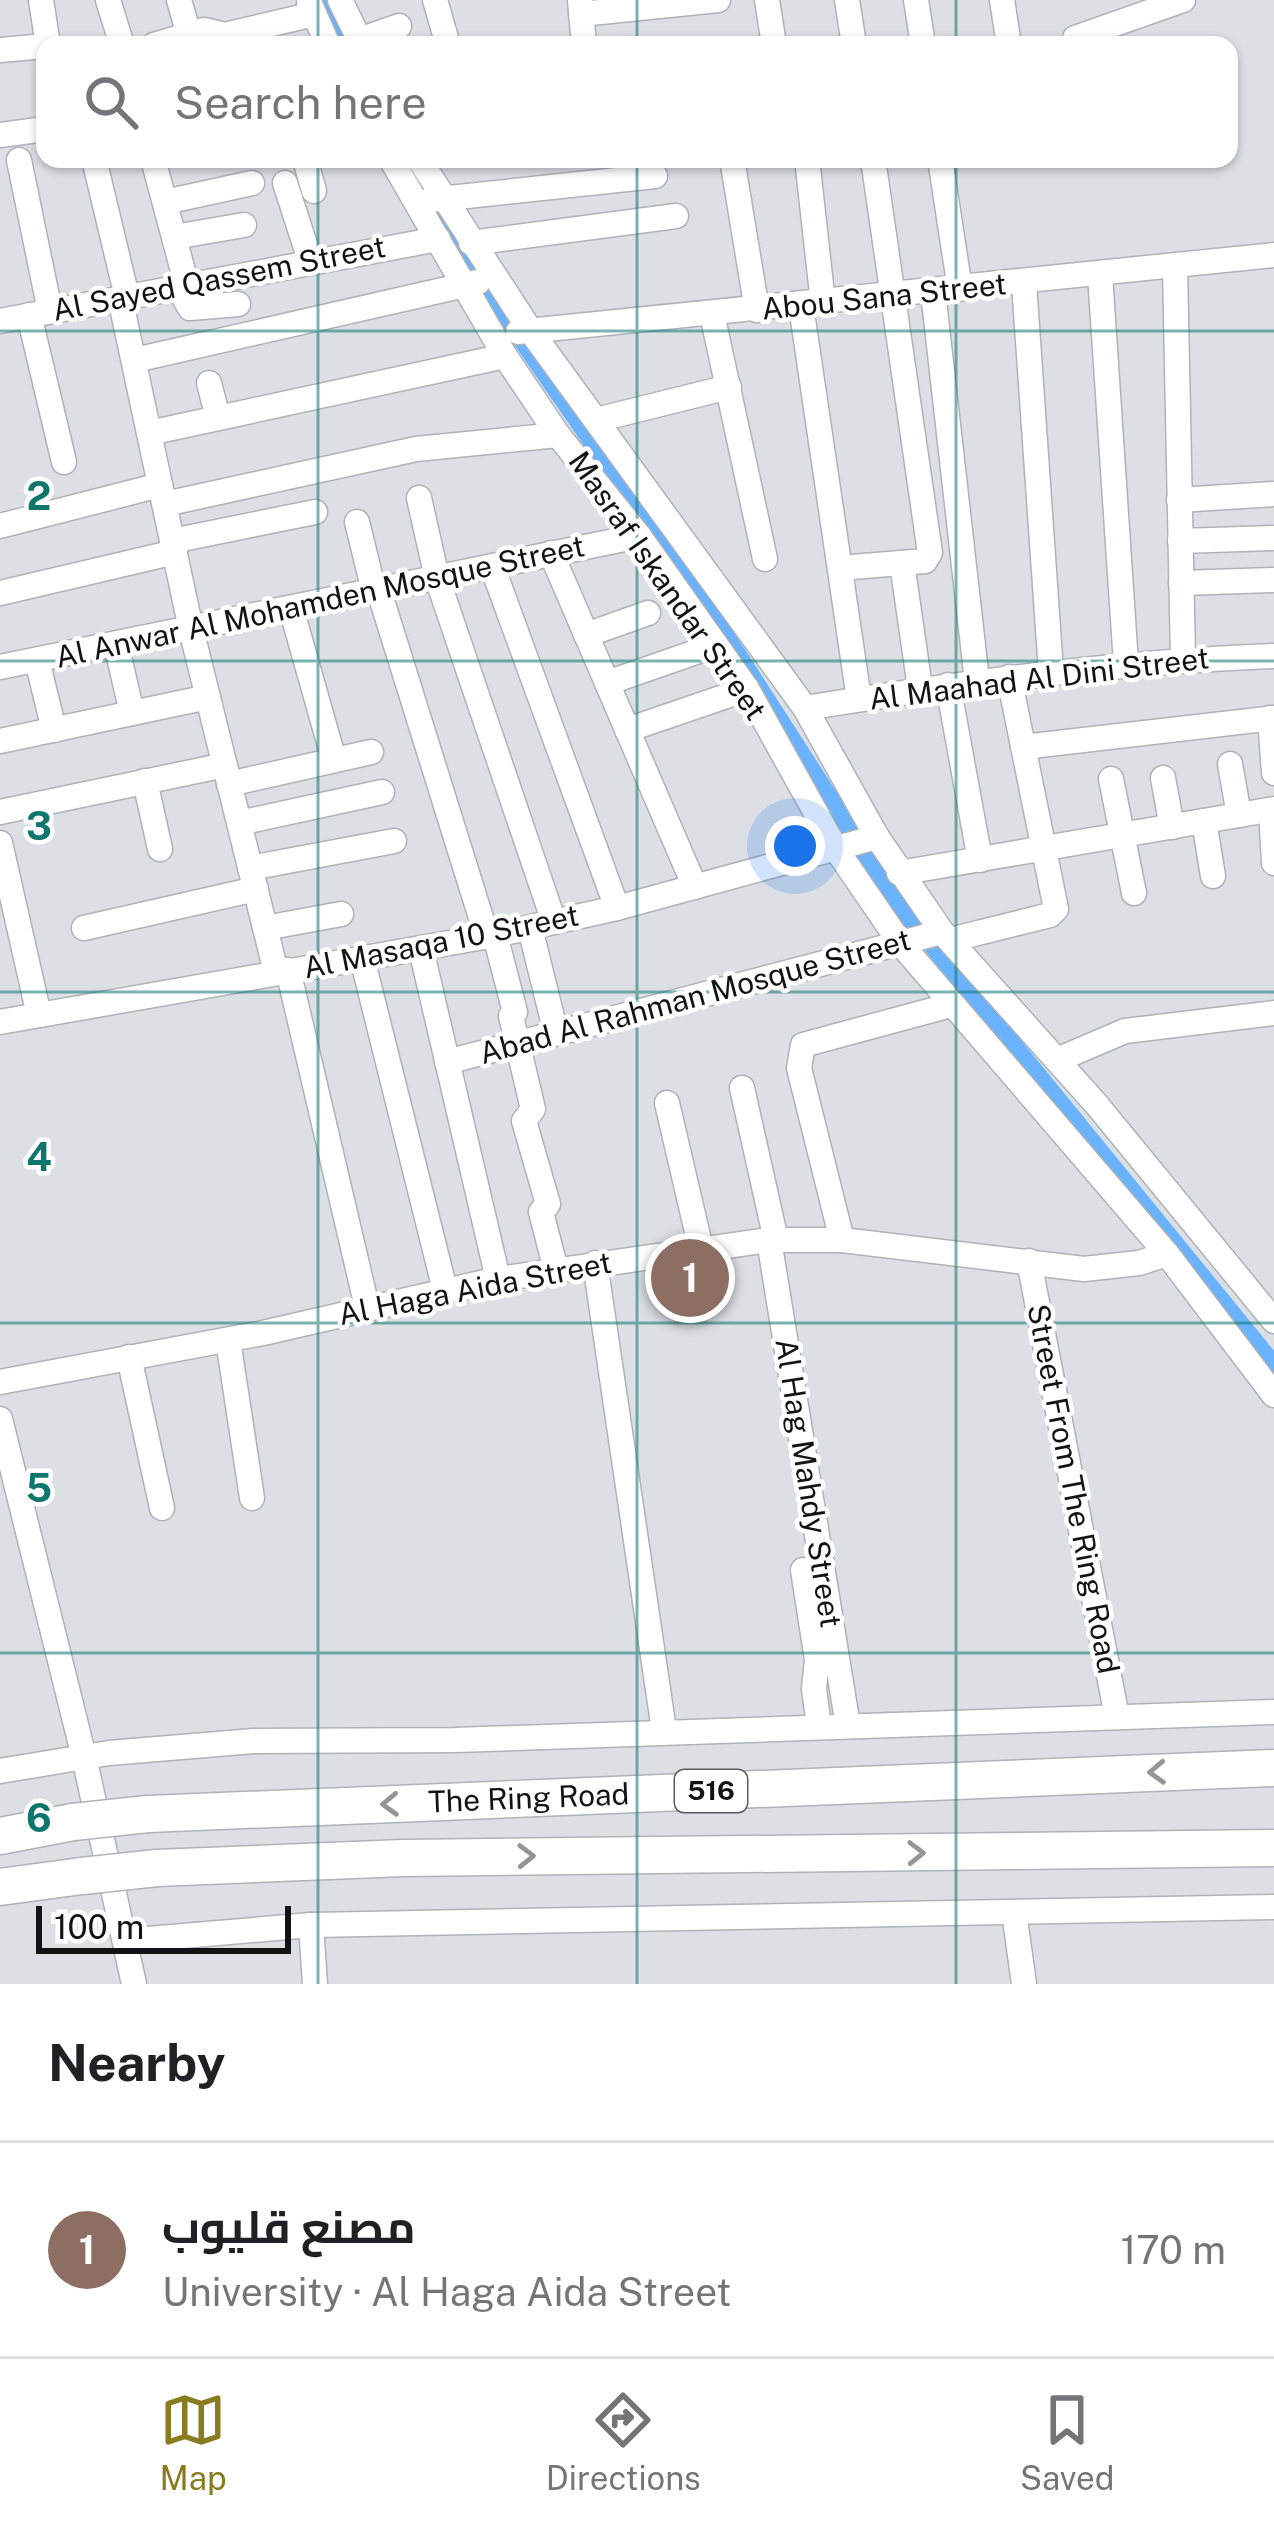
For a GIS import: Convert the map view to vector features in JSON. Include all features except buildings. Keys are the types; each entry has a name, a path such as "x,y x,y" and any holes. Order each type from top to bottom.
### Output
{"highway":[{"name":"The Ring Road","path":"0,1836 148,1814 1274,1768"},
{"name":"The Ring Road","path":"0,1887 157,1868 403,1858 1274,1848"},
{"path":"1232,1850 1274,1865"}],"street":[{"path":"41,0 45,36"},
{"path":"108,0 119,36"},
{"path":"179,0 189,35"},
{"path":"340,0 357,36"},
{"path":"435,0 445,36"},
{"path":"581,7 718,0"},
{"path":"767,0 773,36"},
{"path":"847,0 853,36"},
{"path":"916,0 922,36"},
{"path":"1002,0 1008,36"},
{"path":"1081,36 1183,0"},
{"path":"186,36 208,30 225,35 311,7 324,36"},
{"path":"375,36 399,26"},
{"path":"0,50 36,46"},
{"path":"0,135 36,130"},
{"path":"19,160 64,461"},
{"path":"96,168 191,629 265,928 282,971 367,1306"},
{"path":"156,168 190,308 238,304"},
{"path":"308,168 314,191"},
{"name":"Masraf Iskandar Street","path":"399,168 471,243 805,708 899,873 946,936 1057,1060 1274,1322"},
{"name":"Masraf Iskandar Street","path":"421,168 438,239 500,346 558,435 639,536 746,689 836,849 901,944 1167,1254 1274,1396"},
{"path":"733,168 757,310"},
{"path":"807,168 812,304 859,699"},
{"path":"840,568 925,561 929,553 874,168"},
{"path":"941,168 960,290"},
{"path":"165,202 255,170"},
{"path":"429,200 655,176"},
{"path":"284,183 311,262"},
{"path":"471,243 676,216"},
{"path":"174,236 244,225"},
{"name":"Al Sayed Qassem Street","path":"0,321 438,239"},
{"name":"Abou Sana Street","path":"149,433 500,346 530,330 1274,255"},
{"path":"1175,268 1183,659"},
{"path":"1100,275 1126,664"},
{"path":"135,360 495,277"},
{"path":"1024,283 1051,671"},
{"path":"934,292 977,681"},
{"path":"712,314 765,559"},
{"path":"209,382 218,418"},
{"path":"596,420 728,387"},
{"path":"0,526 416,449 558,435"},
{"path":"1179,500 1274,494"},
{"path":"419,498 436,578 542,925 556,1033"},
{"path":"0,593 315,512"},
{"path":"357,522 515,1012 511,1016 533,1112 524,1121 548,1204 541,1212 556,1270"},
{"name":"Al Anwar Al Mohamden Mosque Street","path":"0,667 639,536"},
{"path":"1180,541 1274,538"},
{"path":"551,553 695,887"},
{"path":"902,563 920,688"},
{"path":"492,566 617,908"},
{"path":"1181,583 1274,580"},
{"path":"291,608 334,760"},
{"path":"586,635 648,613"},
{"path":"116,644 132,713"},
{"path":"607,683 716,645"},
{"name":"Al Maahad Al Dini Street","path":"805,708 1051,671 1274,656"},
{"path":"37,660 54,730"},
{"path":"1009,676 1045,849"},
{"path":"947,685 980,860"},
{"path":"627,730 746,689"},
{"path":"0,741 208,697"},
{"path":"1023,747 1272,718 1274,773"},
{"path":"0,812 145,782 371,752"},
{"path":"1230,764 1239,815"},
{"path":"1163,778 1172,827"},
{"path":"1111,779 1134,893"},
{"path":"145,782 160,849"},
{"path":"239,823 382,792"},
{"path":"899,873 1272,810 1274,863"},
{"path":"1204,821 1213,876"},
{"name":"Al Masaqa 10 Street","path":"0,1022 491,936 617,908 878,838"},
{"path":"84,928 394,841"},
{"name":"Abad Al Rahman Mosque Street","path":"447,1062 901,944 1054,913 1057,904 1045,849"},
{"path":"2,860 39,1015"},
{"path":"265,928 341,914"},
{"path":"421,949 498,1279"},
{"path":"362,958 445,1290"},
{"path":"842,1240 799,1052 802,1046 951,1005"},
{"path":"1057,1060 1125,1031 1274,1013"},
{"name":"Al Hag Mahdy Street","path":"742,1088 773,1240 848,1726"},
{"path":"667,1103 701,1249"},
{"name":"Al Haga Aida Street","path":"0,1382 228,1340 498,1279 773,1240 842,1240 1056,1267 1112,1268 1167,1254"},
{"name":"Street From The Ring Road","path":"1029,1261 1117,1717"},
{"path":"595,1263 664,1730"},
{"path":"228,1340 252,1498"},
{"path":"129,1358 162,1508"},
{"path":"0,1419 134,1984"},
{"path":"802,1570 817,1660 814,1689 819,1726"},
{"path":"0,1771 83,1757 254,1741 455,1740 1274,1712"},
{"path":"125,1940 311,1925 1274,1907"},
{"path":"1014,1912 1024,1984"},
{"path":"311,1925 314,1984"}],"waterway":[{"path":"322,0 336,36"},
{"path":"432,210 716,621 896,901 1274,1365"}],"place":[{"name":"مصنع قليوب","path":"690,1278"}]}
